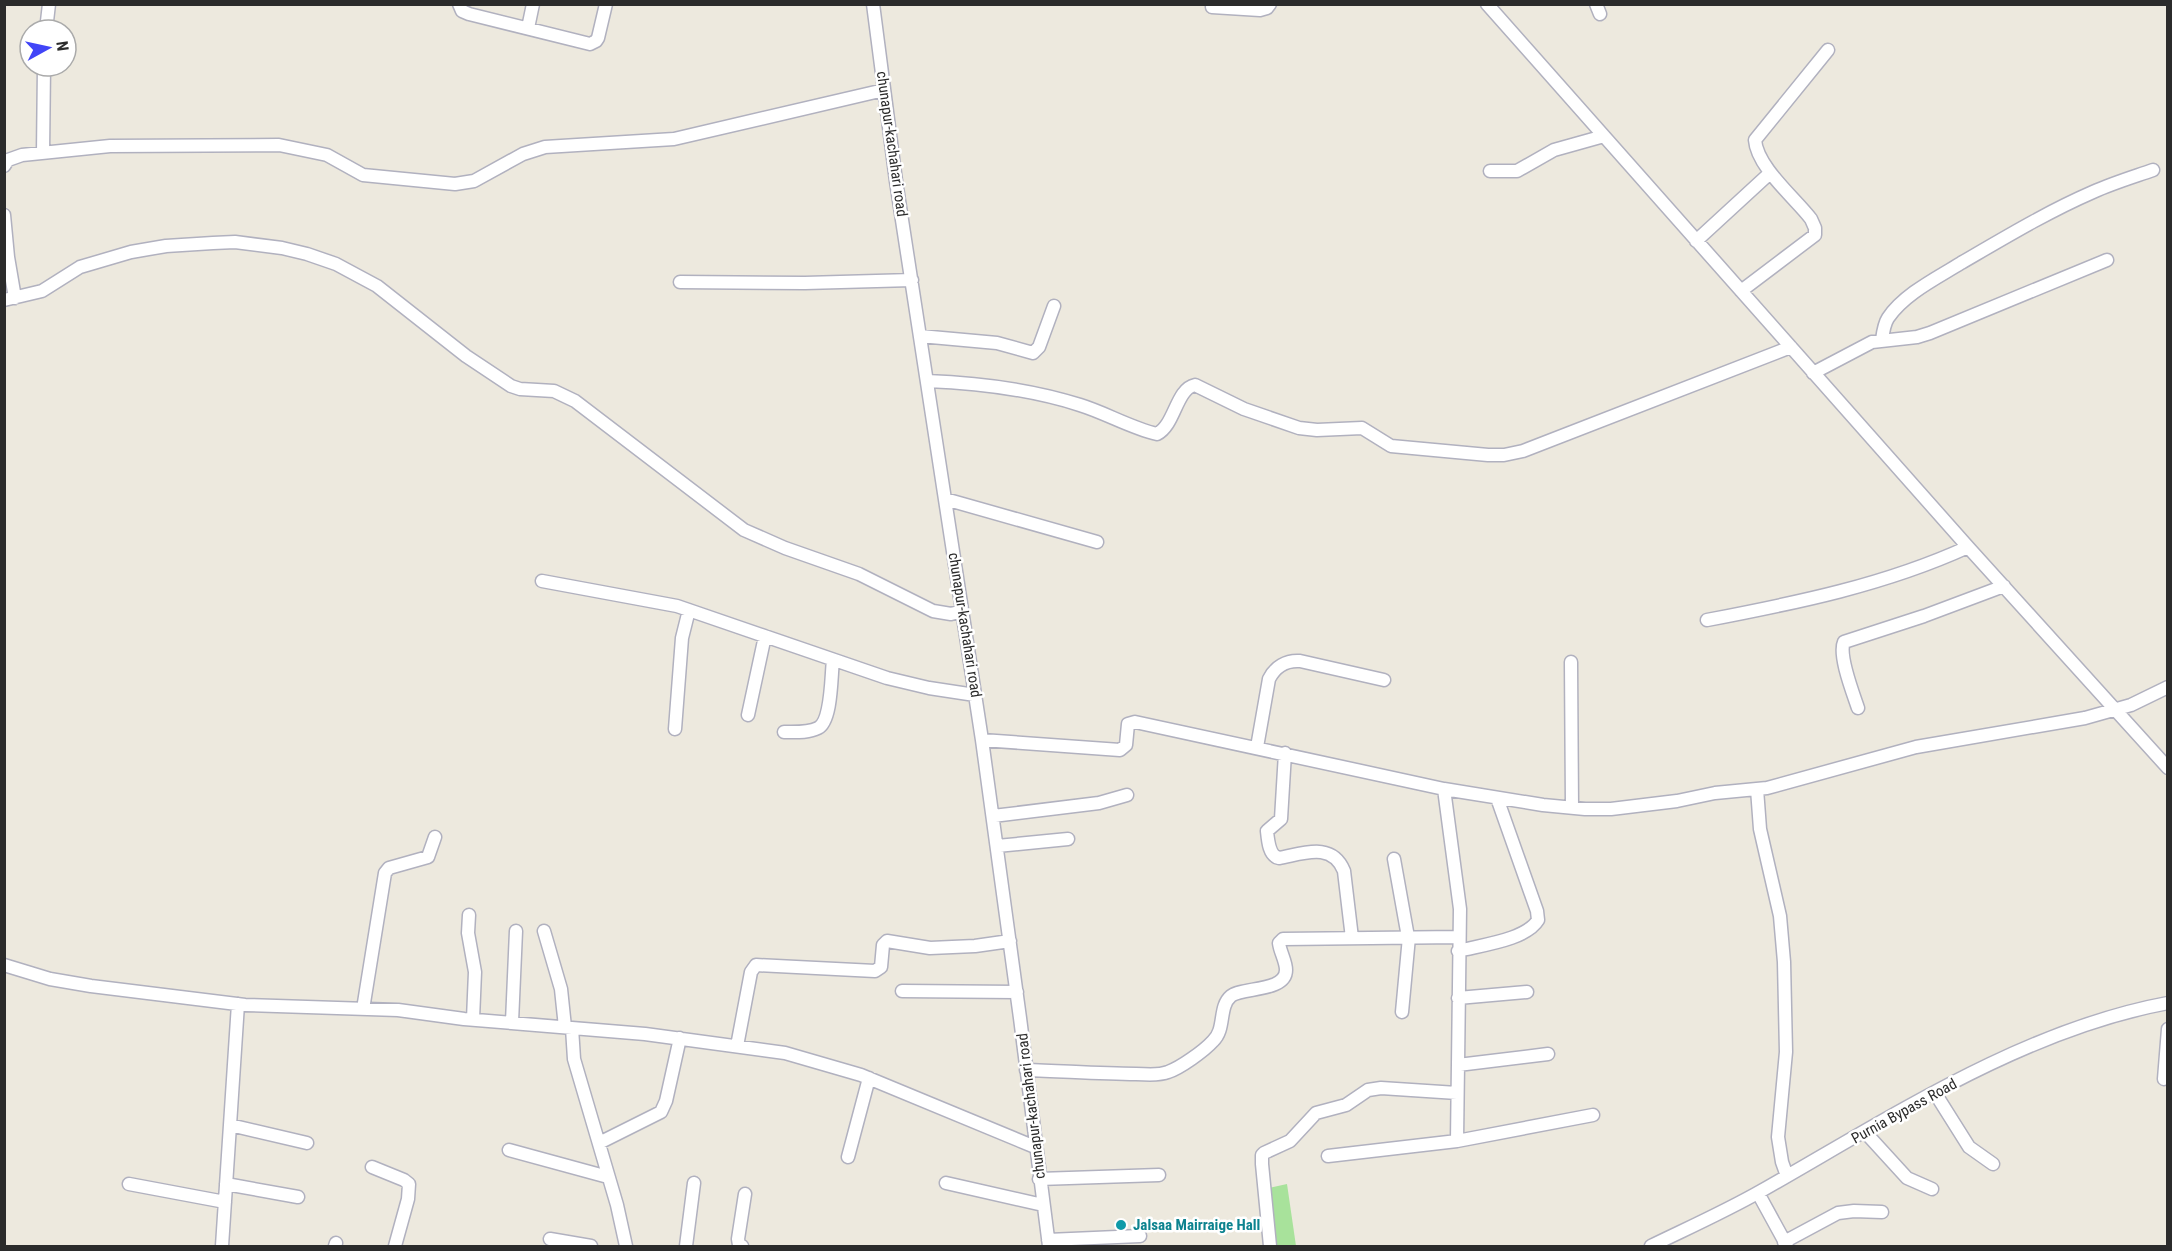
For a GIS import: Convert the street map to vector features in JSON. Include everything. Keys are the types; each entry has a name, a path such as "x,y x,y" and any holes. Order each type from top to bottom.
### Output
{"street":[{"path":"459,4 465,12 587,44 594,44 598,38 606,4"},
{"path":"528,28 533,4"},
{"name":"chunapur-kachahari road","path":"873,4 896,181 993,816 1048,1243"},
{"path":"1212,7 1260,10 1267,8 1270,4"},
{"path":"1494,7 1696,241 2168,768"},
{"path":"1741,291 1812,238 1816,231 1801,206 1770,173 1756,147 1755,140 1828,50"},
{"path":"43,153 44,78"},
{"path":"4,166 13,157 110,146 279,145 327,155 363,175 455,184 474,181 523,154 545,147 674,139 884,90"},
{"path":"1490,171 1518,171 1554,150 1604,136"},
{"path":"1882,340 1888,319 1895,310 1917,291 1944,273 2004,237 2059,208 2112,184 2153,170"},
{"path":"1696,241 1770,173"},
{"path":"4,215 10,299 42,291 80,267 101,260 166,246 235,242 266,245 307,254 336,264 377,286 457,350 502,381 520,389 555,391 575,402 744,530 785,548 859,574 933,611 951,614 962,611"},
{"path":"1813,373 1872,342 1905,339 1930,333 2107,260"},
{"path":"680,282 805,283 912,280"},
{"path":"920,336 998,343 1033,353 1039,347 1054,306"},
{"path":"927,381 1031,391 1083,405 1157,434 1165,428 1184,392 1190,386 1195,385 1231,403 1289,426 1317,430 1360,428 1391,446 1504,455 1523,451 1791,347"},
{"path":"945,499 1097,542"},
{"path":"1707,620 1868,585 1968,547"},
{"path":"542,580 656,601 900,681 975,695"},
{"path":"1858,708 1845,665 1842,649 1844,642 1924,616 2004,586"},
{"path":"675,729 682,645 689,610"},
{"path":"748,715 765,636"},
{"path":"784,732 812,730 819,728 825,722 833,660"},
{"path":"1257,747 1269,680 1274,671 1285,663 1293,660 1300,661 1384,680"},
{"path":"1571,662 1572,808"},
{"path":"982,740 1120,750 1126,745 1128,724 1135,722 1444,789 1572,808 1611,809 1757,789 1916,747 2035,728 2116,710 2168,687"},
{"path":"1285,753 1281,819 1278,824 1267,831 1271,853 1279,858 1318,851 1339,862 1344,871 1352,938"},
{"path":"1444,789 1460,900 1457,1141"},
{"path":"1757,789 1760,829 1780,916 1784,962 1786,1052 1778,1137 1787,1176"},
{"path":"993,816 1099,803 1127,795"},
{"path":"1458,951 1520,934 1531,929 1538,920 1537,911 1497,798"},
{"path":"363,1009 385,873 389,868 428,857 435,837"},
{"path":"997,846 1068,839"},
{"path":"1394,859 1409,937 1402,1012"},
{"path":"469,915 468,933 475,972 473,1019"},
{"path":"512,1022 516,931"},
{"path":"544,931 561,988 574,1059 626,1246"},
{"path":"1026,1070 1121,1074 1170,1072 1212,1043 1218,1036 1224,1009 1230,997 1235,993 1261,989 1275,984 1285,975 1286,970 1279,947 1281,941 1287,939 1458,937"},
{"path":"737,1046 751,972 756,965 875,972 881,967 883,945 887,940 930,948 975,946 1010,941"},
{"path":"4,965 50,979 91,986 238,1004 398,1010 680,1038 785,1053 869,1078 1035,1147"},
{"path":"902,992 1017,992"},
{"path":"1458,998 1527,992"},
{"path":"222,1246 238,1004"},
{"name":"Purnia Bypass Road","path":"1652,1246 1758,1193 1865,1132 2024,1047 2131,1010 2168,1004"},
{"path":"2164,1079 2168,1029"},
{"path":"599,1143 661,1112 666,1101 680,1038"},
{"path":"1458,1065 1548,1054"},
{"path":"848,1157 869,1078"},
{"path":"1270,1246 1262,1164 1264,1153 1290,1141 1316,1113 1346,1105 1368,1090 1381,1088 1457,1093"},
{"path":"1935,1094 1969,1148 1993,1164"},
{"path":"1328,1156 1457,1141 1593,1115"},
{"path":"230,1125 307,1143"},
{"path":"1865,1132 1907,1178 1932,1189"},
{"path":"509,1150 608,1177"},
{"path":"372,1167 409,1184 408,1199 395,1246"},
{"path":"1040,1179 1158,1175"},
{"path":"686,1246 694,1183"},
{"path":"946,1183 1043,1205"},
{"path":"129,1184 225,1202"},
{"path":"226,1184 298,1197"},
{"path":"1758,1193 1786,1244 1838,1213 1882,1212"},
{"path":"742,1246 739,1245 738,1239 745,1194"},
{"path":"1048,1243 1140,1236"},
{"path":"550,1239 591,1246"}],"green space":[{"path":"1287,1184 1296,1246 1273,1246 1269,1188"}],"place":[{"name":"Jalsaa Mairraige Hall","path":"1121,1225"}]}
